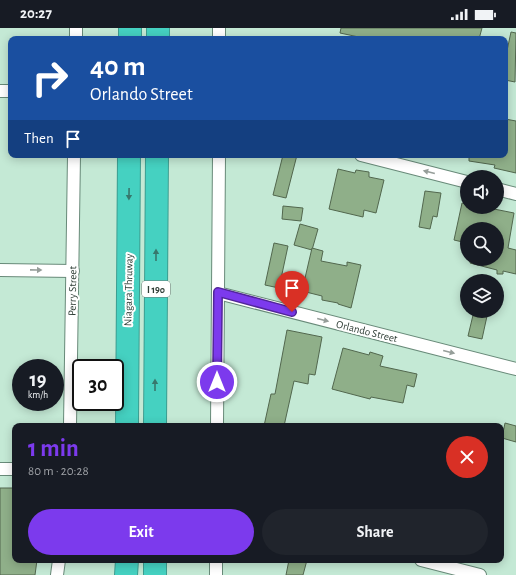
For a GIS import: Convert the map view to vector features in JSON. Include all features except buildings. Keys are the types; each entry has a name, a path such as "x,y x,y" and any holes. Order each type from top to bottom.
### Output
{"highway":[{"name":"Niagara Thruway","path":"127,423 129,158"},
{"name":"I 190","path":"155,423 157,158"},
{"path":"126,575 127,563"},
{"path":"155,563 155,575"}],"street":[{"name":"Perry Street","path":"70,423 74,158"},
{"path":"217,423 219,158"},
{"path":"373,158 460,180"},
{"path":"504,191 516,194"},
{"path":"0,270 73,271"},
{"name":"Orlando Street","path":"218,292 516,369"},
{"path":"0,469 12,469"},
{"path":"57,575 59,563"},
{"path":"216,563 216,575"},
{"path":"433,563 480,575"}],"route":[{"path":"217,382 218,292 292,312"}]}
